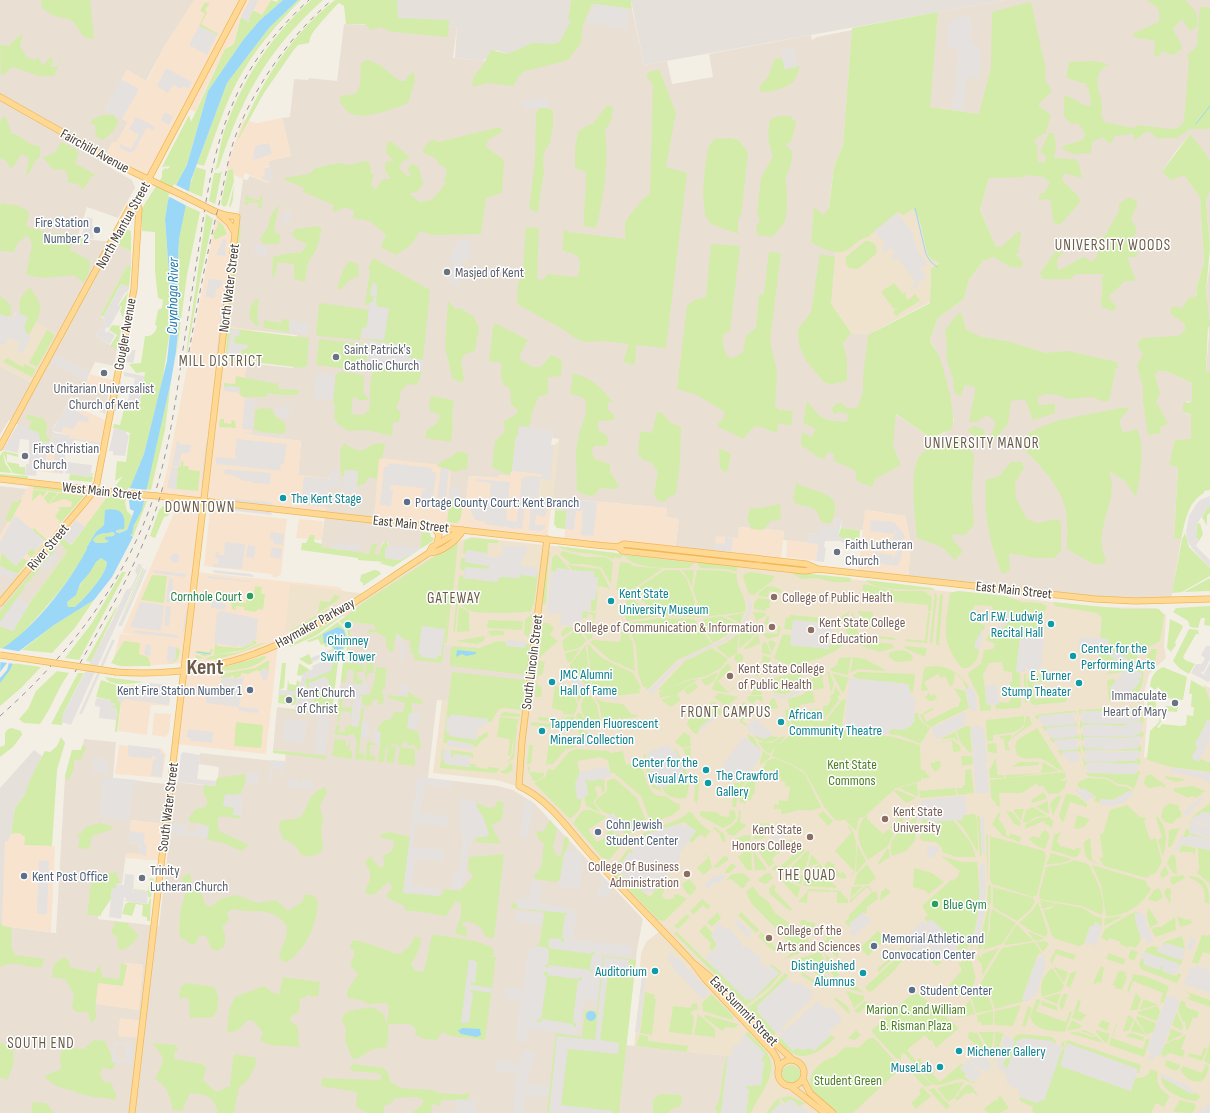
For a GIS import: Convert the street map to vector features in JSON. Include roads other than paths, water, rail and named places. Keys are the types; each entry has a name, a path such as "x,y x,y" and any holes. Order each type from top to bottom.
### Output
{"main road":[{"name":"North Mantua Street","path":"0,447 131,205 137,201 243,0"},
{"name":"Fairchild Avenue","path":"0,97 64,135 148,180 215,211 237,217"},
{"name":"Gougler Avenue","path":"94,490 105,446 134,289 139,209 137,201"},
{"path":"215,211 229,223 235,233"},
{"name":"North Water Street","path":"204,501 237,217"},
{"name":"West Main Street","path":"0,479 204,501"},
{"name":"River Street","path":"0,603 94,490"},
{"name":"East Main Street","path":"204,501 618,547 623,551 805,571 818,569 1095,599 1135,601 1210,599"},
{"name":"South Water Street","path":"132,1113 204,501"},
{"path":"434,527 439,535 437,543"},
{"name":"Haymaker Parkway","path":"429,553 435,553 454,540 463,530"},
{"name":"Haymaker Parkway","path":"0,655 116,672 160,673 185,670 234,660 278,645 329,618 429,553 432,547 437,543 454,532 463,530"},
{"name":"South Lincoln Street","path":"519,786 522,741 547,539"},
{"name":"East Summit Street","path":"519,786 532,792 546,803 594,859 693,963 709,976 766,1036 793,1060"},
{"name":"East Summit Street","path":"693,963 700,973 773,1052 777,1071"},
{"path":"824,1113 790,1086 780,1080 777,1071 784,1062 793,1060 803,1067 803,1079 810,1093 833,1113"},
{"path":"790,1086 798,1085 803,1079"}],"water":[{"name":"Cuyahoga River","path":"283,0 298,0 269,28 227,83 191,180 179,239 177,280 179,320 176,352 171,381 142,510 134,525 132,534 130,535 133,537 112,577 94,600 54,625 18,652 10,670 0,683 0,678 7,670 10,659 0,672 1,649 26,630 61,590 71,576 96,532 104,525 105,510 111,509 122,513 124,529 117,530 116,532 119,533 127,530 134,511 130,509 128,493 144,454 167,361 171,324 171,301 165,219 168,200 187,165 208,91 243,40 259,21","holes":["113,532 115,534 113,536 105,537 105,539 109,541 105,543 96,543 93,540 99,534","101,558 107,562 106,567 99,579 75,607 68,607 67,602 76,595 80,584 96,562"]},
{"path":"338,627 344,630 346,639 343,648 339,651 335,650 331,643 324,643 323,634"},
{"path":"457,650 476,652 476,654 466,656 462,654 456,657"},
{"path":"589,1011 593,1011 595,1012 595,1020 589,1021 586,1018 586,1014"},
{"path":"462,1028 480,1029 481,1035 477,1037 461,1034 458,1031"}],"waterway":[{"path":"1196,124 1210,106"},
{"path":"915,208 926,254 930,261 937,267"},
{"path":"197,652 210,654"}],"railway":[{"path":"0,716 50,667 93,614 113,585 130,554 144,523 161,473 172,423 205,205 216,153 226,120 240,88 256,60 275,35 309,0"},
{"path":"187,362 211,237 230,155 237,132 245,113 265,77 277,60 303,28 332,0"},
{"path":"75,672 125,582 147,535 163,486"}],"place":[{"name":"Fire Station Number 2","path":"97,230"},
{"name":"Masjed of Kent","path":"447,272"},
{"name":"Saint Patrick's Catholic Church","path":"336,357"},
{"name":"Unitarian Universalist Church of Kent","path":"104,373"},
{"name":"First Christian Church","path":"25,456"},
{"name":"The Kent Stage","path":"283,498"},
{"name":"Portage County Court: Kent Branch","path":"407,502"},
{"name":"Faith Lutheran Church","path":"837,552"},
{"name":"Cornhole Court","path":"250,596"},
{"name":"College of Public Health","path":"774,597"},
{"name":"Kent State University Museum","path":"611,601"},
{"name":"Carl F.W. Ludwig Recital Hall","path":"1051,624"},
{"name":"Chimney Swift Tower","path":"348,625"},
{"name":"College of Communication & Information","path":"772,627"},
{"name":"Kent State College of Education","path":"811,630"},
{"name":"Center for the Performing Arts","path":"1073,656"},
{"name":"Kent State College of Public Health","path":"730,676"},
{"name":"JMC Alumni Hall of Fame","path":"552,682"},
{"name":"E. Turner Stump Theater","path":"1079,683"},
{"name":"Kent Fire Station Number 1","path":"250,690"},
{"name":"Kent Church of Christ","path":"289,700"},
{"name":"Immaculate Heart of Mary","path":"1175,703"},
{"name":"African Community Theatre","path":"781,722"},
{"name":"Tappenden Fluorescent Mineral Collection","path":"542,731"},
{"name":"Center for the Visual Arts","path":"706,770"},
{"name":"The Crawford Gallery","path":"708,783"},
{"name":"Kent State University","path":"885,819"},
{"name":"Cohn Jewish Student Center","path":"598,832"},
{"name":"Kent State Honors College","path":"810,837"},
{"name":"College Of Business Administration","path":"687,874"},
{"name":"Kent Post Office","path":"24,876"},
{"name":"Trinity Lutheran Church","path":"142,878"},
{"name":"Blue Gym","path":"935,904"},
{"name":"College of the Arts and Sciences","path":"769,938"},
{"name":"Memorial Athletic and Convocation Center","path":"874,946"},
{"name":"Auditorium","path":"655,971"},
{"name":"Distinguished Alumnus","path":"863,973"},
{"name":"Student Center","path":"912,990"},
{"name":"Michener Gallery","path":"959,1051"},
{"name":"MuseLab","path":"940,1067"}],"district":[{"name":"UNIVERSITY WOODS","path":"1113,245"},
{"name":"MILL DISTRICT","path":"221,361"},
{"name":"UNIVERSITY MANOR","path":"982,443"},
{"name":"DOWNTOWN","path":"200,507"},
{"name":"GATEWAY","path":"454,598"},
{"name":"Kent","path":"205,667"},
{"name":"FRONT CAMPUS","path":"726,712"},
{"name":"THE QUAD","path":"807,875"},
{"name":"SOUTH END","path":"41,1043"}],"park label":[{"name":"Kent State Commons","path":"852,772"},
{"name":"Marion C. and William B. Risman Plaza","path":"916,1018"},
{"name":"Student Green","path":"848,1080"}]}
